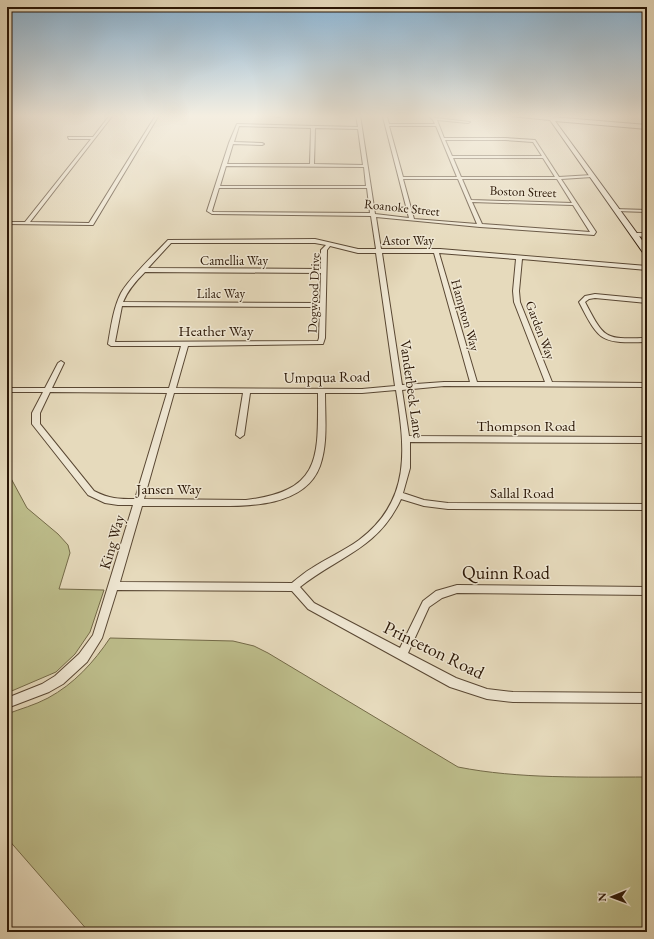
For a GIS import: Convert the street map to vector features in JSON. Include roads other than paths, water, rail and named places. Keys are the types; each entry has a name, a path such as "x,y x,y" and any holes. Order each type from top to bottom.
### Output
{"street":[{"path":"27,223 78,159"},
{"path":"7,223 91,224 131,159"},
{"path":"226,159 217,187 368,187"},
{"path":"312,159 312,166"},
{"name":"Vanderbeck Lane","path":"294,587 314,572 348,553 367,538 389,513 399,495 406,466 406,439 379,251 364,159"},
{"path":"397,159 412,220"},
{"path":"452,159 480,226"},
{"path":"546,159 574,204"},
{"path":"580,159 647,252"},
{"path":"224,165 365,166"},
{"path":"402,178 558,178 592,176"},
{"name":"Roanoke Street","path":"217,187 209,212 373,215 480,226 592,234 593,232 574,204"},
{"name":"Boston Street","path":"470,201 574,204"},
{"path":"616,210 647,211"},
{"path":"635,235 647,235"},
{"name":"Astor Way","path":"144,270 170,241 310,241 358,251 436,251 647,268"},
{"name":"Dogwood Drive","path":"321,343 324,250 329,244"},
{"name":"Hampton Way","path":"436,251 474,385"},
{"name":"Garden Way","path":"519,258 516,294 517,302 550,385"},
{"path":"119,304 127,288 144,270"},
{"name":"Camellia Way","path":"144,270 324,271"},
{"path":"647,301 590,296 584,298 582,302 597,330 602,335 614,339 647,340"},
{"name":"Lilac Way","path":"119,304 323,305"},
{"name":"Heather Way","path":"119,304 111,344 321,343"},
{"name":"King Way","path":"7,703 45,688 58,680 83,658 91,648 102,628 185,344"},
{"name":"Jansen Way","path":"61,363 35,417 36,424 38,429 91,492 112,501 138,503 257,502 280,496 296,488 314,471 319,457 321,391"},
{"name":"Umpqua Road","path":"7,390 362,391 430,385 647,385"},
{"path":"240,435 247,391"},
{"name":"Thompson Road","path":"406,439 647,440"},
{"name":"Sallal Road","path":"399,495 424,503 444,506 647,507"},
{"path":"114,586 294,587"},
{"name":"Princeton Road","path":"294,587 311,606 454,683 487,694 513,697 647,698"},
{"name":"Quinn Road","path":"402,655 426,604 439,594 457,589 647,590"}]}
